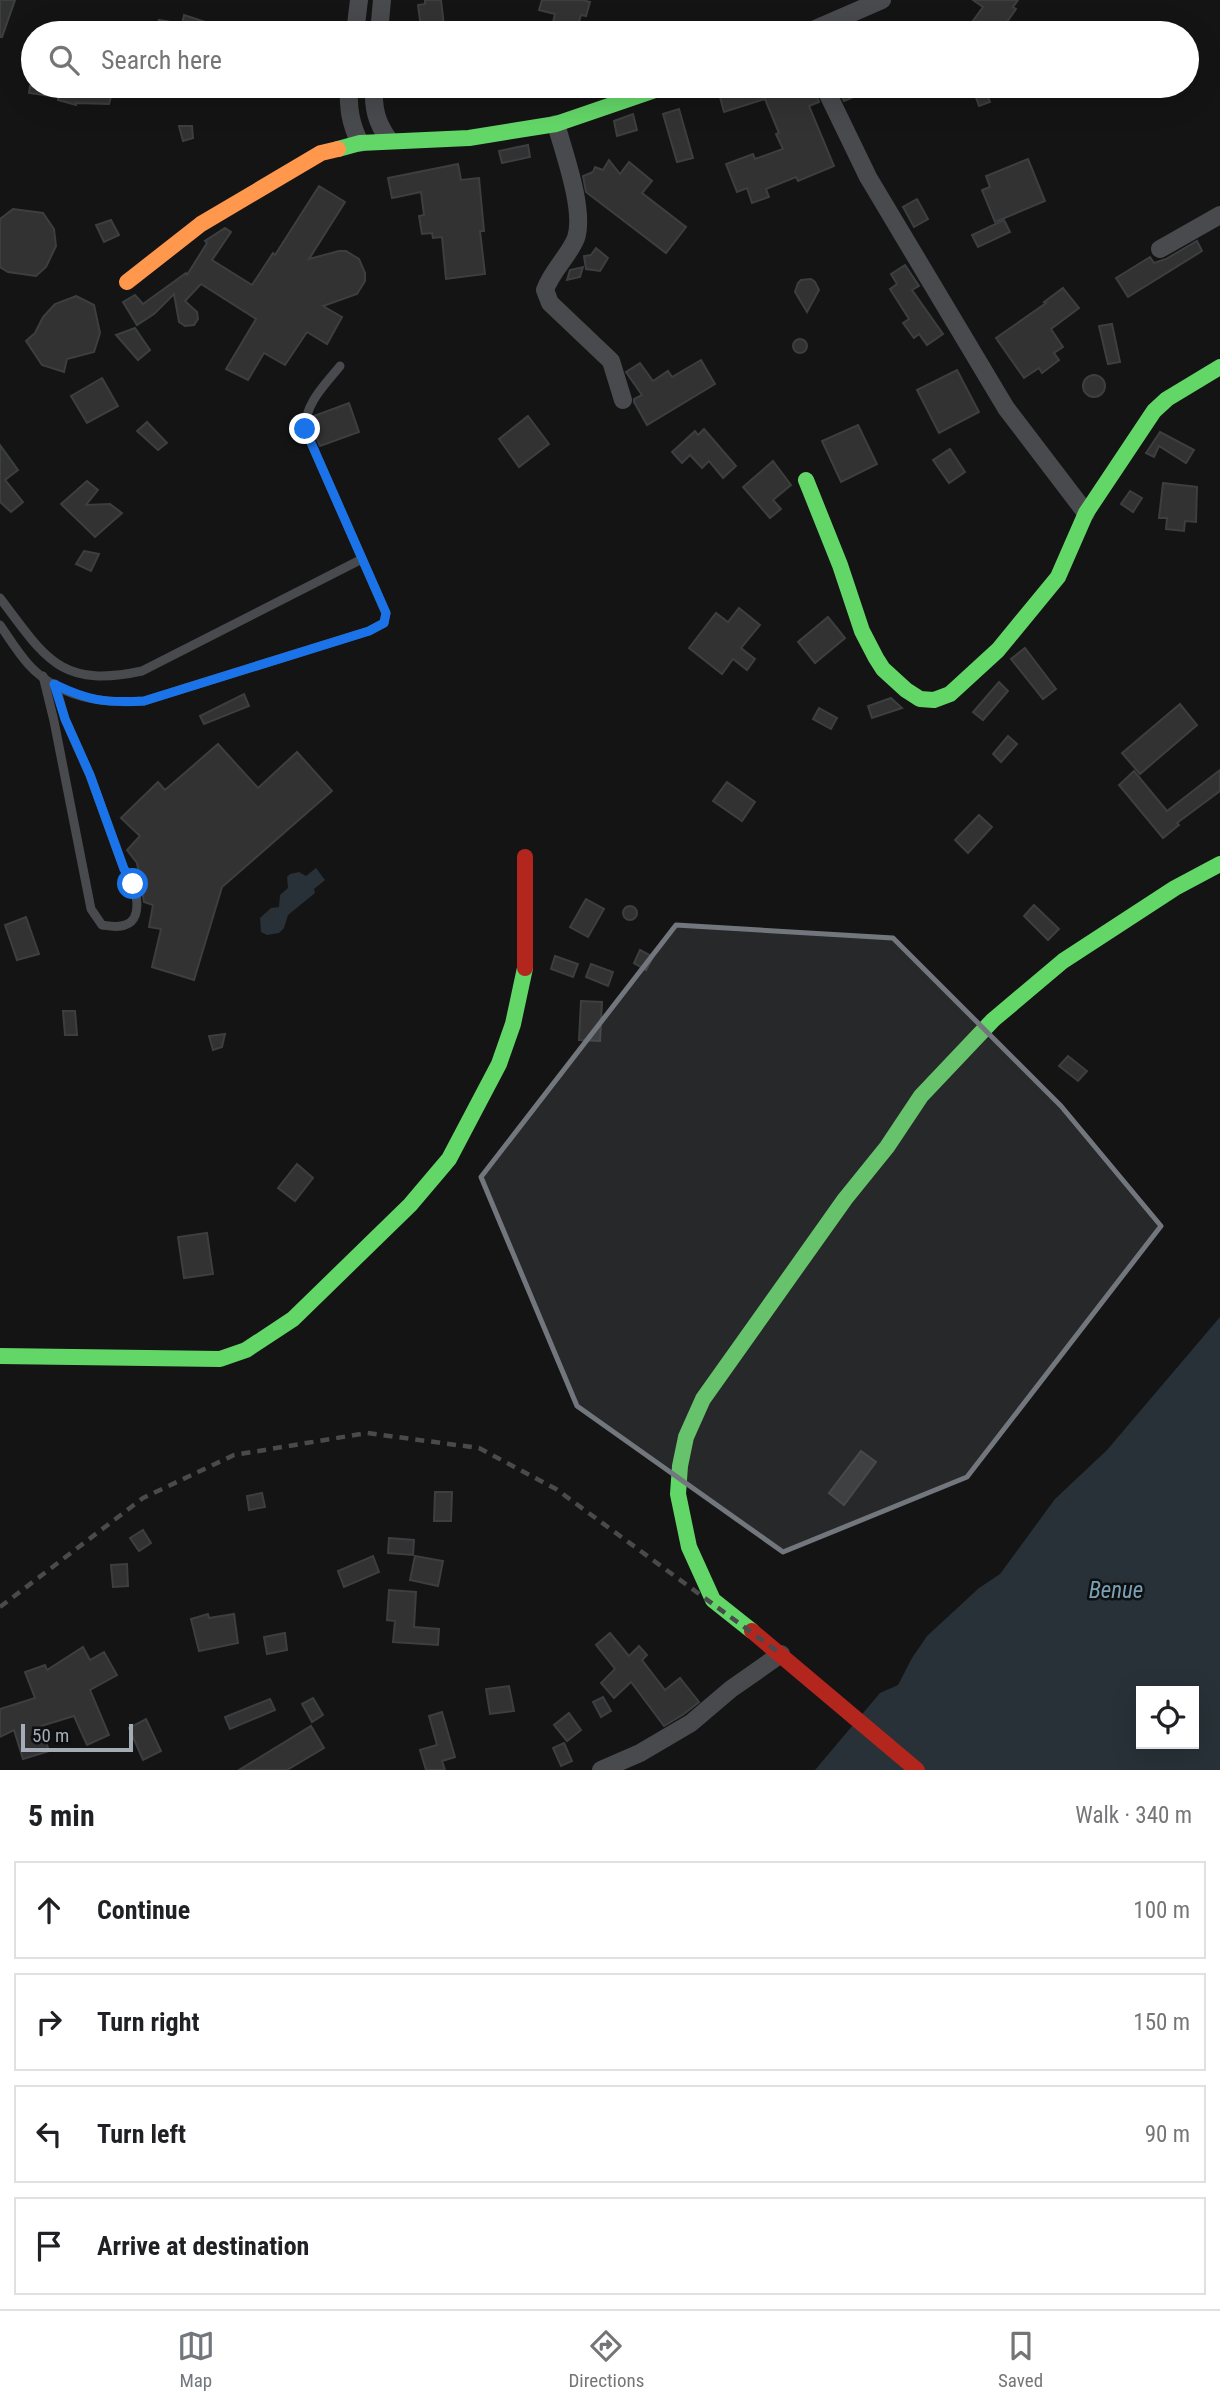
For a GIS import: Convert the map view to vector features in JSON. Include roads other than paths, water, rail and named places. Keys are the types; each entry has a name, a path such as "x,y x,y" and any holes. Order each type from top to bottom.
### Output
{"street":[{"path":"356,21 359,0"},
{"path":"380,21 382,0"},
{"path":"833,21 881,0"},
{"path":"348,98 352,127 360,143"},
{"path":"373,98 378,125 389,140"},
{"path":"127,282 201,224 321,153 360,143 469,138 556,124 632,98"},
{"path":"830,98 868,177 1006,408 1086,513"},
{"path":"556,124 577,206 579,225 575,241 549,277 545,290 550,303 611,361 623,400"},
{"path":"1160,250 1220,215"},
{"path":"806,481 868,646 883,669 906,690 925,701 934,701 950,694 998,650 1058,577 1086,513 1128,454 1154,411 1167,399 1220,367"},
{"path":"0,1356 220,1359 246,1350 293,1319 410,1205 449,1159 499,1064 513,1024 525,973 525,857"},
{"path":"917,1770 713,1600 689,1547 678,1494 686,1437 703,1399 845,1199 887,1147 921,1096 993,1020 1063,961 1175,888 1220,864"},
{"path":"600,1770 640,1753 691,1723 731,1689 781,1654"}],"lane":[{"path":"0,625 29,666 54,684 84,698 113,703 144,701 369,631 384,623 386,613 305,429 305,415 314,398 340,366"},
{"path":"0,598 41,652 60,667 87,676 113,677 142,671 362,559"},
{"path":"43,676 91,909 102,925 126,925 132,921 137,908 133,884 124,869 54,684"}],"water":[{"path":"316,868 325,880 314,889 315,893 288,915 284,928 279,933 267,935 261,932 260,918 271,908 279,907 280,895 288,888 287,877 299,872 306,876"},
{"name":"Benue","path":"1220,1317 1220,1770 815,1770 880,1693 898,1685 927,1636 979,1588 1000,1574 1055,1499 1107,1450"}],"railway":[{"path":"0,1607 143,1498 234,1455 367,1433 479,1448 556,1489 781,1654"}]}
